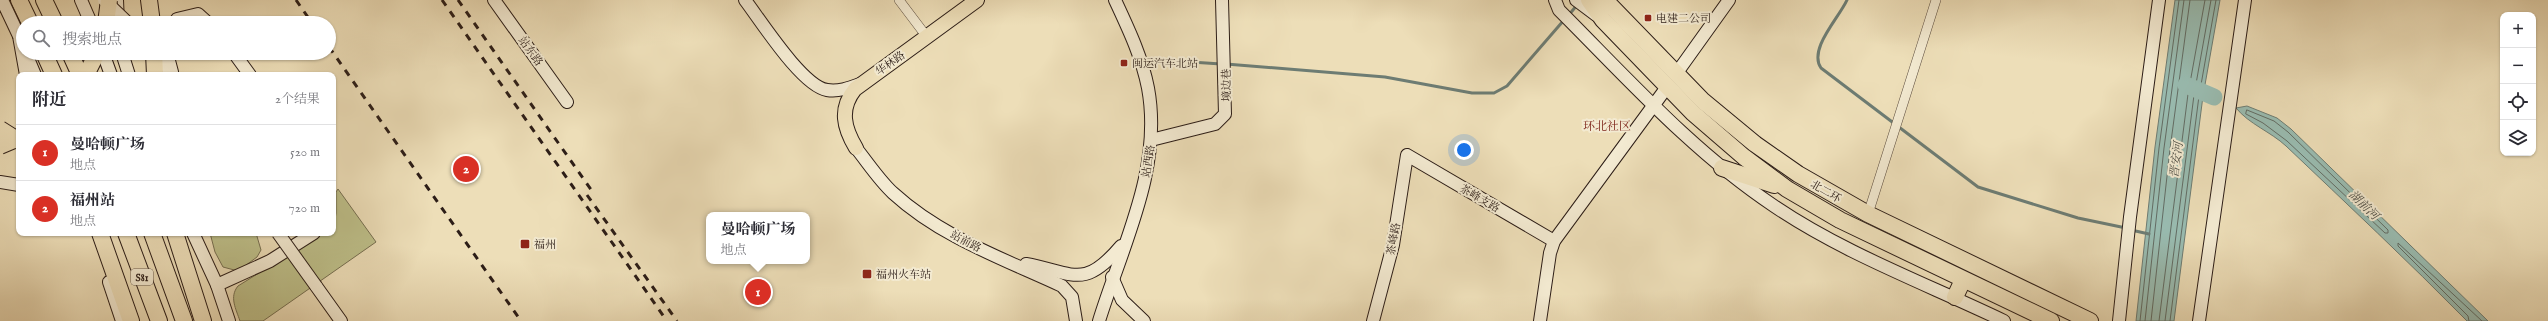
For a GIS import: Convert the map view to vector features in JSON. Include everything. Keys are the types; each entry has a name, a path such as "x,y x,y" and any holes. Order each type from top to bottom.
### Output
{"highway":[{"path":"19,0 27,16"},
{"path":"44,0 52,16"},
{"path":"107,16 109,0"},
{"path":"149,0 151,16"},
{"name":"北二环","path":"1596,3 1672,81 1717,134 1787,189 1840,220 2044,318"},
{"name":"北二环","path":"1596,3 1603,20 1672,81 1708,105 1755,144 1821,189 1868,214 2090,321"},
{"path":"47,60 53,72"},
{"path":"73,60 79,72"},
{"path":"88,72 94,60"},
{"path":"154,60 155,72"},
{"path":"0,129 16,139"},
{"path":"0,146 16,139"},
{"path":"1722,168 1787,189"},
{"path":"95,236 131,321"},
{"name":"S81","path":"127,236 159,321"},
{"name":"S81","path":"153,236 184,321"},
{"path":"176,236 203,321"},
{"path":"1955,297 1963,280"}],"main road":[{"path":"2,0 16,29"},
{"path":"0,7 12,0"},
{"path":"81,0 88,16"},
{"path":"104,0 121,16"},
{"path":"117,0 118,16"},
{"name":"站东路","path":"494,0 567,102"},
{"path":"745,0 798,69 810,82 822,89 834,91 860,84"},
{"name":"华林路","path":"856,148 846,129 844,113 847,100 860,84 977,0"},
{"name":"站西路","path":"1099,321 1112,277 1148,171 1151,140 1149,96 1145,75 1133,39 1115,0"},
{"name":"境边巷","path":"1151,140 1219,122 1226,110 1222,0"},
{"path":"1540,321 1550,253 1554,241 1672,81 1729,0"},
{"path":"2119,321 2128,232 2159,0"},
{"path":"2199,321 2245,0"},
{"path":"1557,5 1572,23 1653,105 1722,168 1773,206 1820,233 2004,321"},
{"path":"190,16 198,14 200,16"},
{"path":"24,60 26,72"},
{"path":"29,60 34,72"},
{"path":"106,60 110,72"},
{"path":"124,60 128,72"},
{"path":"160,60 170,72"},
{"path":"169,60 172,72"},
{"path":"239,60 248,72"},
{"path":"0,153 16,135"},
{"name":"站前路","path":"856,148 885,185 903,201 956,236 1062,286 1069,292 1074,304 1076,321"},
{"name":"茶峰支路","path":"1407,155 1554,241"},
{"name":"茶峰路","path":"1373,321 1393,245 1407,155"},
{"path":"0,182 16,185"},
{"path":"95,236 122,321"},
{"path":"187,236 217,285"},
{"path":"194,236 217,285 229,321"},
{"path":"280,236 341,321"},
{"path":"217,285 270,261 309,236"},
{"path":"1005,260 1078,277 1099,269 1126,239"},
{"path":"1112,277 1122,300 1144,321"}],"street":[{"path":"899,0 926,37"},
{"path":"1868,214 1894,128 1936,0"}],"green space":[{"path":"338,189 376,242 263,321 240,321 235,308 234,299 235,290 238,286 318,236 336,236 336,192"},
{"path":"211,236 257,236 261,250 257,257 238,271 223,267 215,252"}],"water":[{"name":"晋安河","path":"2175,0 2220,0 2203,96 2174,321 2136,321 2155,147"},
{"path":"2247,106 2277,118 2291,129 2488,321 2467,321 2286,146 2274,136 2247,119 2236,108"}],"waterway":[{"path":"1847,0 1821,43 1818,52 1818,60 1821,68 1978,187 2078,218 2126,228"},
{"path":"1568,16 1577,5"},
{"path":"1226,64 1385,77 1472,93 1494,93 1507,86 1564,20"},
{"path":"1191,62 1221,64"},
{"name":"湖前河","path":"2186,85 2214,97"},
{"path":"2131,230 2149,234"}],"railway":[{"path":"296,0 307,16"},
{"path":"442,0 667,321"},
{"path":"458,0 592,191"},
{"path":"336,57 521,321"},
{"path":"587,195 677,321"}],"place":[{"name":"电建二公司","path":"1648,18"},
{"name":"闽运汽车北站","path":"1124,63"},
{"name":"福州站","path":"466,169"},
{"name":"福州","path":"525,244"},
{"name":"福州火车站","path":"867,274"},
{"name":"曼哈顿广场","path":"758,292"}],"district":[{"name":"环北社区","path":"1607,126"}]}
